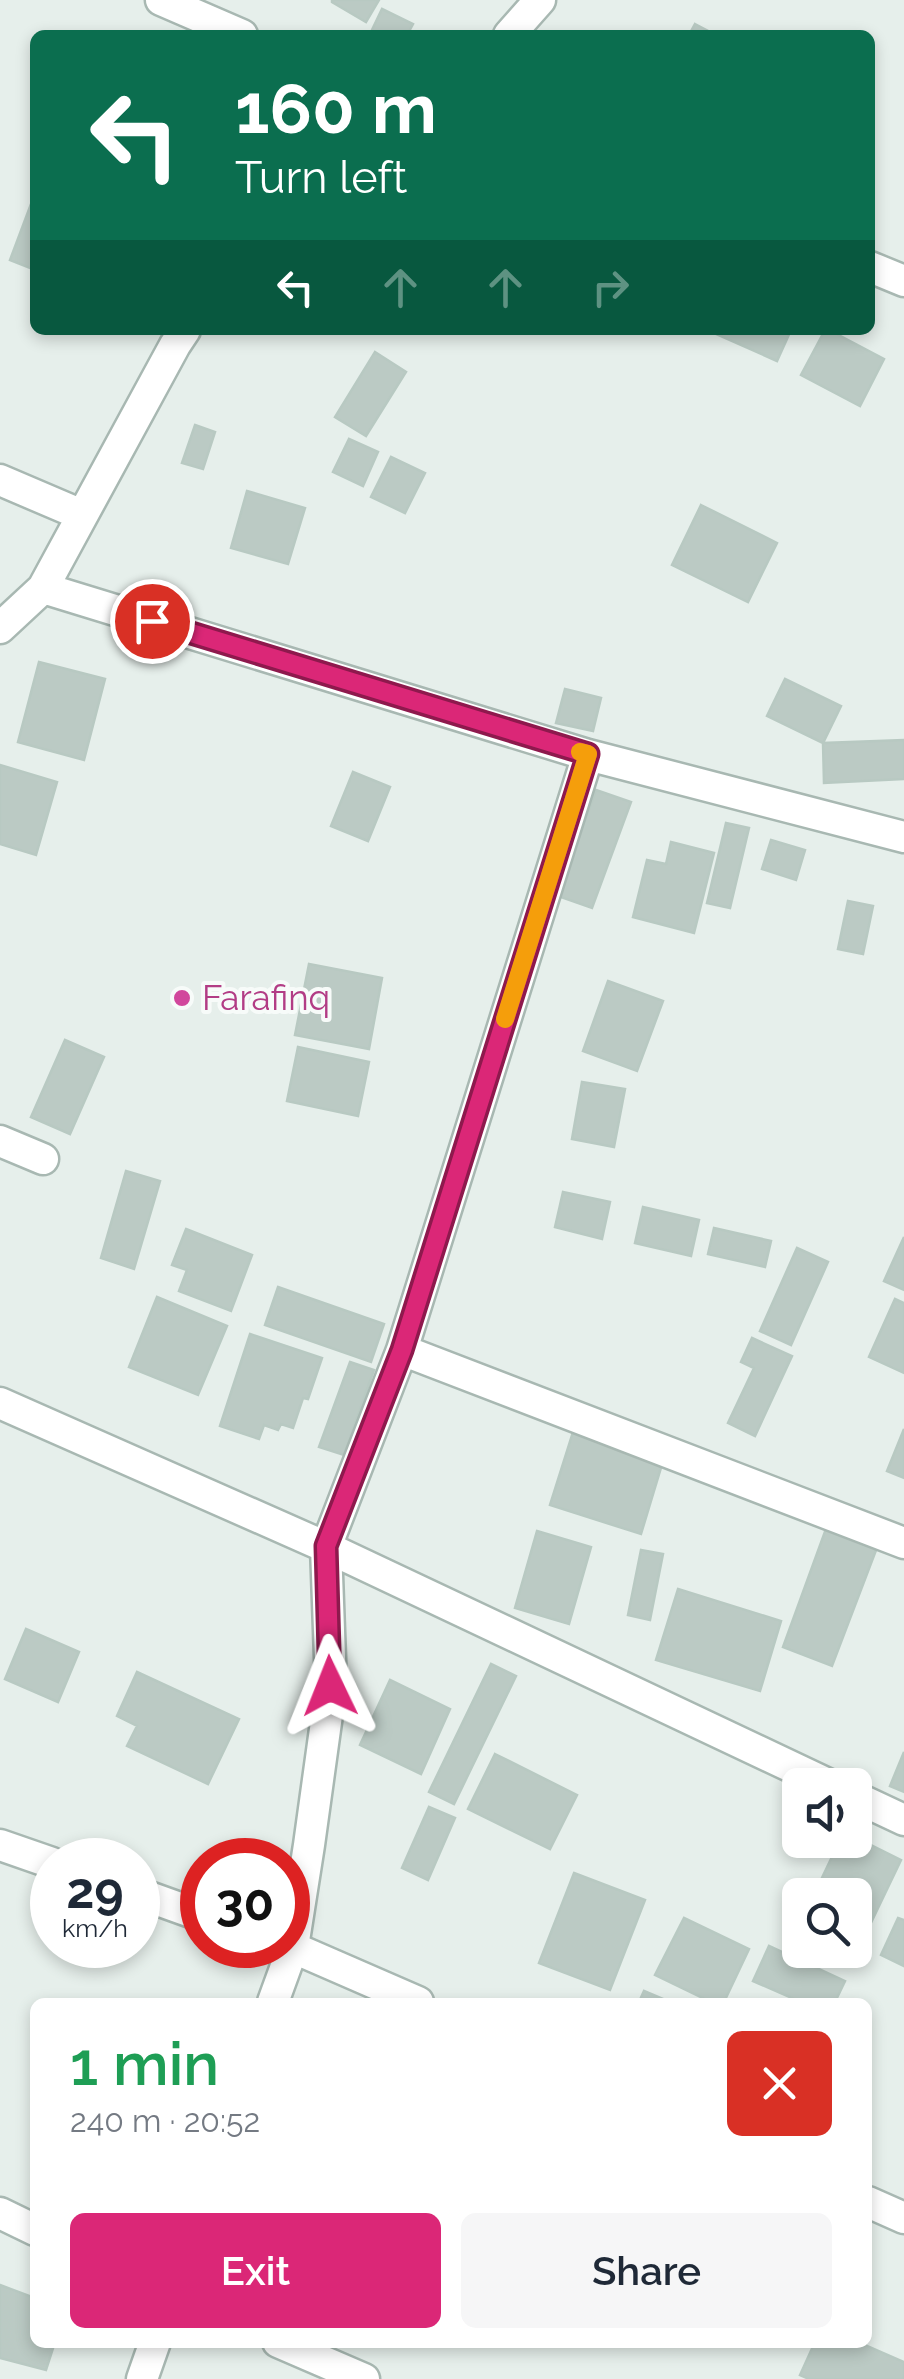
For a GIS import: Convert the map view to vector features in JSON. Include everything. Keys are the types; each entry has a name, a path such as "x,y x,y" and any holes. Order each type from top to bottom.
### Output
{"street":[{"path":"161,0 230,30"},
{"path":"513,30 540,0"},
{"path":"875,269 904,281"},
{"path":"0,628 43,588 181,335"},
{"path":"0,480 82,515"},
{"path":"43,588 588,754 904,836"},
{"path":"310,1838 330,1686 326,1546 402,1350 588,754"},
{"path":"0,1141 44,1159"},
{"path":"402,1350 904,1543"},
{"path":"0,1403 326,1546 794,1768"},
{"path":"872,1805 904,1820"},
{"path":"0,1845 30,1856"},
{"path":"310,1955 409,1998"},
{"path":"274,1998 283,1968"},
{"path":"872,2204 904,2218"},
{"path":"0,2212 30,2227"},
{"path":"142,2379 153,2348"},
{"path":"292,2348 364,2379"}],"building":[{"path":"332,0 379,0 366,22"},
{"path":"382,9 413,24 410,30 372,30"},
{"path":"30,207 30,268 10,260"},
{"path":"718,335 789,335 777,361"},
{"path":"822,335 838,335 884,359 860,406 801,375"},
{"path":"375,352 406,372 366,436 335,417"},
{"path":"195,425 215,432 203,469 182,463"},
{"path":"349,439 378,452 363,486 333,472"},
{"path":"391,457 425,473 405,513 371,497"},
{"path":"247,491 305,508 288,564 231,548"},
{"path":"701,505 777,543 748,602 672,565"},
{"path":"39,662 105,679 84,760 18,742"},
{"path":"785,679 841,706 823,743 767,716"},
{"path":"565,689 601,698 593,731 556,723"},
{"path":"904,740 904,779 824,783 823,743"},
{"path":"0,765 57,782 36,855 0,844"},
{"path":"353,772 390,787 368,841 331,826"},
{"path":"596,790 631,802 592,908 558,896"},
{"path":"726,823 749,828 730,908 707,903"},
{"path":"771,840 805,850 796,880 762,869"},
{"path":"671,842 714,853 694,933 633,917 647,860 666,864"},
{"path":"848,901 873,906 863,954 838,949"},
{"path":"309,964 382,978 369,1049 295,1035"},
{"path":"608,981 663,1001 637,1071 583,1051"},
{"path":"65,1040 104,1057 70,1134 31,1117"},
{"path":"298,1047 369,1062 358,1116 287,1101"},
{"path":"582,1082 625,1089 614,1147 572,1139"},
{"path":"126,1171 160,1181 134,1269 101,1258"},
{"path":"563,1192 610,1202 602,1239 555,1227"},
{"path":"643,1207 699,1220 691,1256 635,1243"},
{"path":"714,1228 771,1241 765,1267 708,1254"},
{"path":"186,1229 252,1255 231,1311 179,1291 187,1270 172,1265"},
{"path":"904,1237 904,1290 884,1281"},
{"path":"797,1248 828,1262 791,1345 760,1331"},
{"path":"278,1287 384,1324 371,1362 265,1325"},
{"path":"157,1297 227,1326 198,1395 129,1367"},
{"path":"895,1299 904,1303 904,1373 869,1357"},
{"path":"250,1334 322,1358 293,1428 281,1424 278,1430 264,1425 259,1439 220,1426"},
{"path":"752,1338 792,1356 755,1436 728,1423 754,1368 741,1362"},
{"path":"350,1362 374,1370 344,1455 319,1447"},
{"path":"904,1429 904,1478 887,1471"},
{"path":"573,1432 663,1461 641,1534 550,1505"},
{"path":"827,1526 878,1545 832,1666 783,1647"},
{"path":"537,1531 591,1547 569,1624 515,1608"},
{"path":"641,1550 663,1554 650,1620 628,1615"},
{"path":"678,1589 781,1621 760,1691 656,1660"},
{"path":"26,1629 79,1652 58,1702 5,1679"},
{"path":"491,1664 516,1676 454,1804 429,1792"},
{"path":"137,1672 239,1719 208,1784 127,1746 137,1726 117,1716"},
{"path":"390,1680 450,1709 421,1774 360,1745"},
{"path":"904,1752 904,1792 890,1786"},
{"path":"495,1754 577,1795 550,1849 468,1809"},
{"path":"429,1807 455,1818 428,1880 402,1868"},
{"path":"872,1846 901,1860 872,1921 872,1878 822,1878 831,1858 872,1858"},
{"path":"574,1873 645,1900 610,1990 539,1963"},
{"path":"684,1918 749,1949 726,1998 703,1998 655,1975"},
{"path":"898,1918 904,1920 904,1966 881,1955"},
{"path":"769,1946 782,1952 782,1968 817,1968 845,1981 837,1998 792,1998 753,1981"},
{"path":"644,1991 661,1998 641,1998"},
{"path":"0,2285 30,2296 30,2348 53,2348 46,2370 0,2358"},
{"path":"812,2348 872,2348 904,2362 904,2379 809,2379 800,2375"}],"slow traffic":[{"path":"505,1019 588,754 580,752"}],"place":[{"name":"Farafinq","path":"182,998"}],"route":[{"path":"152,621 588,754 402,1350 326,1546 330,1686"}]}
